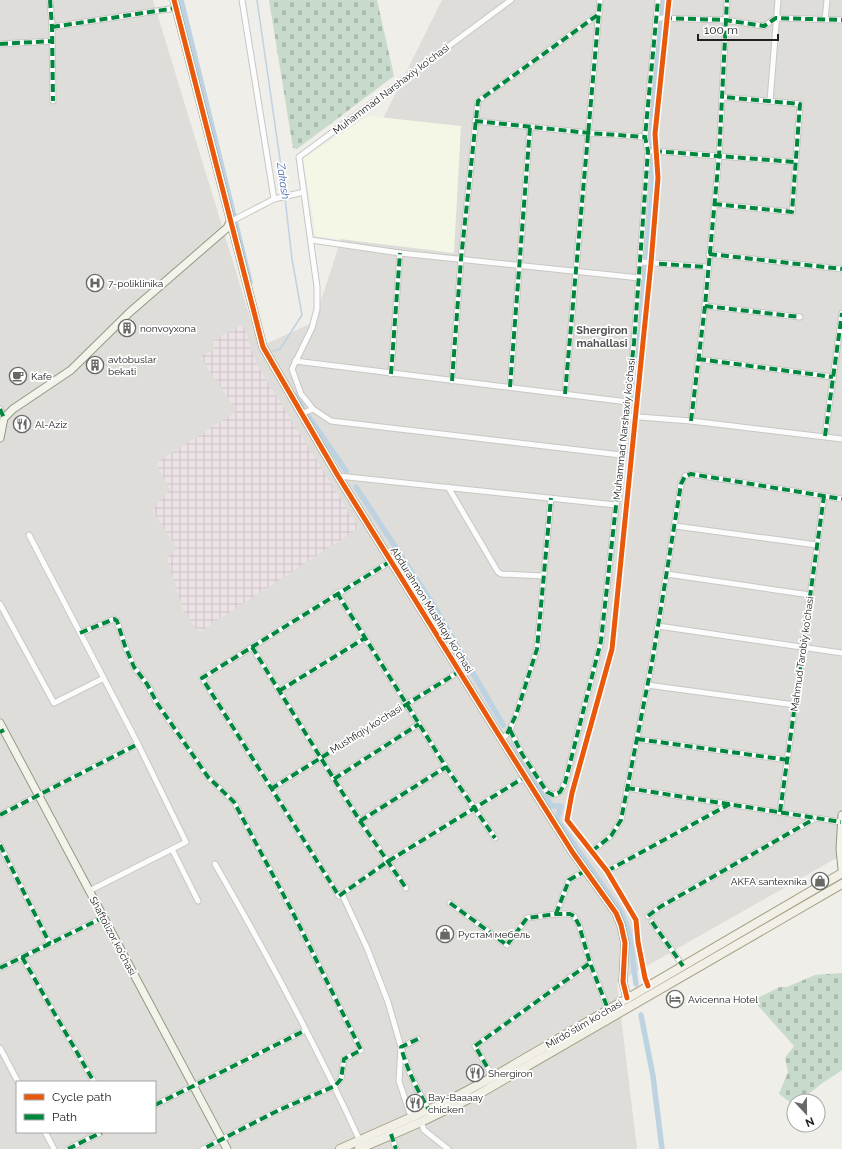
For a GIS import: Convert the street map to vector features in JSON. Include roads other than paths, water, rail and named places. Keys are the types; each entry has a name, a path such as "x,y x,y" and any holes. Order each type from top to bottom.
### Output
{"main road":[{"name":"Mirdo'stim ko'chasi","path":"359,1149 391,1134 429,1110 493,1077 842,873"},
{"name":"Mirdo'stim ko'chasi","path":"340,1149 360,1139 479,1094 842,884"}],"street":[{"path":"50,0 53,101"},
{"name":"Abdurahmon Mushfiqiy koʻchasi","path":"174,0 202,104 263,347 338,476 525,777 585,871 616,913 621,925 625,943 623,982 628,998"},
{"path":"242,0 267,167 274,199"},
{"name":"Muhammad Narshaxiy ko'chasi","path":"304,192 299,157 510,0"},
{"path":"565,394 600,0"},
{"name":"Muhammad Narshaxiy ko'chasi","path":"510,730 522,754 547,792 553,795 560,792 565,782 601,641 628,402 640,278 648,151 645,137 658,0"},
{"path":"648,986 640,955 636,920 607,871 567,820 572,793 612,649 651,263 658,178 655,134 669,0"},
{"path":"691,421 705,306 707,267 710,254 719,156 727,0"},
{"path":"770,101 778,0"},
{"path":"824,20 827,0"},
{"path":"52,27 176,8"},
{"path":"452,381 461,259 478,101 599,14"},
{"path":"656,18 725,20 764,26 776,18 842,20"},
{"path":"0,44 52,41"},
{"path":"714,204 792,212 800,104 723,97"},
{"path":"476,121 589,134 645,137"},
{"path":"510,388 530,127"},
{"path":"648,151 795,162"},
{"path":"0,438 4,418 13,409 71,370 130,312 227,228 231,221 242,217 281,196 304,192 311,240 317,309 312,328 292,369 297,385 306,401 313,409 331,421 621,455"},
{"path":"311,240 400,253 640,278"},
{"path":"391,374 400,253"},
{"path":"710,254 842,270"},
{"path":"641,262 707,267"},
{"path":"705,306 800,316"},
{"path":"825,436 842,313"},
{"path":"698,359 833,377"},
{"path":"295,361 628,402"},
{"path":"0,409 4,418"},
{"path":"302,414 313,409"},
{"path":"626,416 691,421 842,439"},
{"path":"592,851 611,836 621,820 658,626 682,480 685,476 691,474 842,498"},
{"path":"338,476 616,505"},
{"path":"448,487 498,572 501,574 544,576"},
{"name":"Mahmud Tarobiy ko'chasi","path":"780,812 824,496"},
{"path":"502,740 510,730 537,649 551,498"},
{"path":"675,526 817,545"},
{"path":"29,535 138,744 186,842 89,891"},
{"path":"391,561 337,593 202,678 339,896 387,862 525,777"},
{"path":"667,574 810,595"},
{"path":"337,593 446,767 494,838"},
{"path":"0,604 54,703 104,678"},
{"path":"80,633 109,620 114,619 117,622 134,667 147,684 157,703 208,777 234,802 291,909 361,1050 344,1059 341,1079 335,1086 279,1110 203,1149"},
{"path":"658,626 842,653"},
{"path":"279,691 365,638"},
{"path":"252,647 360,821 406,888"},
{"name":"Mushfiqiy ko'chasi","path":"271,789 460,671"},
{"path":"647,685 795,705"},
{"path":"334,779 419,724"},
{"name":"Shaftolizor ko'chasi","path":"1,728 39,794 89,891 227,1149"},
{"path":"637,739 788,760"},
{"path":"0,815 138,744"},
{"path":"360,821 446,767"},
{"path":"627,788 780,812 814,819 842,819 842,869"},
{"path":"607,871 730,804"},
{"path":"648,916 660,907 814,819"},
{"path":"0,845 50,944"},
{"path":"172,849 198,901"},
{"path":"215,864 268,956 335,1086 360,1139"},
{"path":"556,914 570,880 585,871"},
{"path":"342,894 367,948 386,995 407,1067 415,1086 429,1110"},
{"path":"450,903 507,945 527,918 556,914 570,914 574,916 579,925 590,963 608,1010"},
{"path":"0,968 104,917"},
{"path":"652,922 683,966"},
{"path":"22,957 93,1081"},
{"path":"493,1077 475,1046 590,963"},
{"path":"156,1105 302,1032"},
{"path":"401,1047 418,1040"},
{"path":"401,1047 399,1081 424,1130 448,1149"},
{"path":"0,1048 17,1081"},
{"path":"46,1133 54,1149"},
{"path":"68,1149 100,1133"},
{"path":"391,1134 396,1149"}],"waterway":[{"path":"181,0 250,282"},
{"name":"Zakash","path":"257,0 285,194"},
{"path":"647,258 653,177 649,126 664,0"},
{"name":"Zakash","path":"273,351 280,349 302,315 292,259 285,198"},
{"path":"632,407 646,267"},
{"path":"295,396 302,407"},
{"path":"309,417 346,471"},
{"path":"356,487 434,606 503,725"},
{"path":"514,743 542,792 552,806 561,806 557,820 621,912 629,932 636,984"},
{"path":"641,1015 653,1076 662,1149"}],"place":[{"name":"7-poliklinika","path":"95,283"},
{"name":"nonvoyxona","path":"127,328"},
{"name":"avtobuslar bekati","path":"95,365"},
{"name":"Kafe","path":"18,376"},
{"name":"Al-Aziz","path":"22,424"},
{"name":"AKFA santexnika","path":"820,881"},
{"name":"Рустам мебель","path":"445,934"},
{"name":"Avicenna Hotel","path":"675,999"},
{"name":"Shergiron","path":"475,1073"},
{"name":"Bay-Baaaay chicken","path":"415,1103"}],"district":[{"name":"Shergiron mahallasi","path":"602,336"}]}
